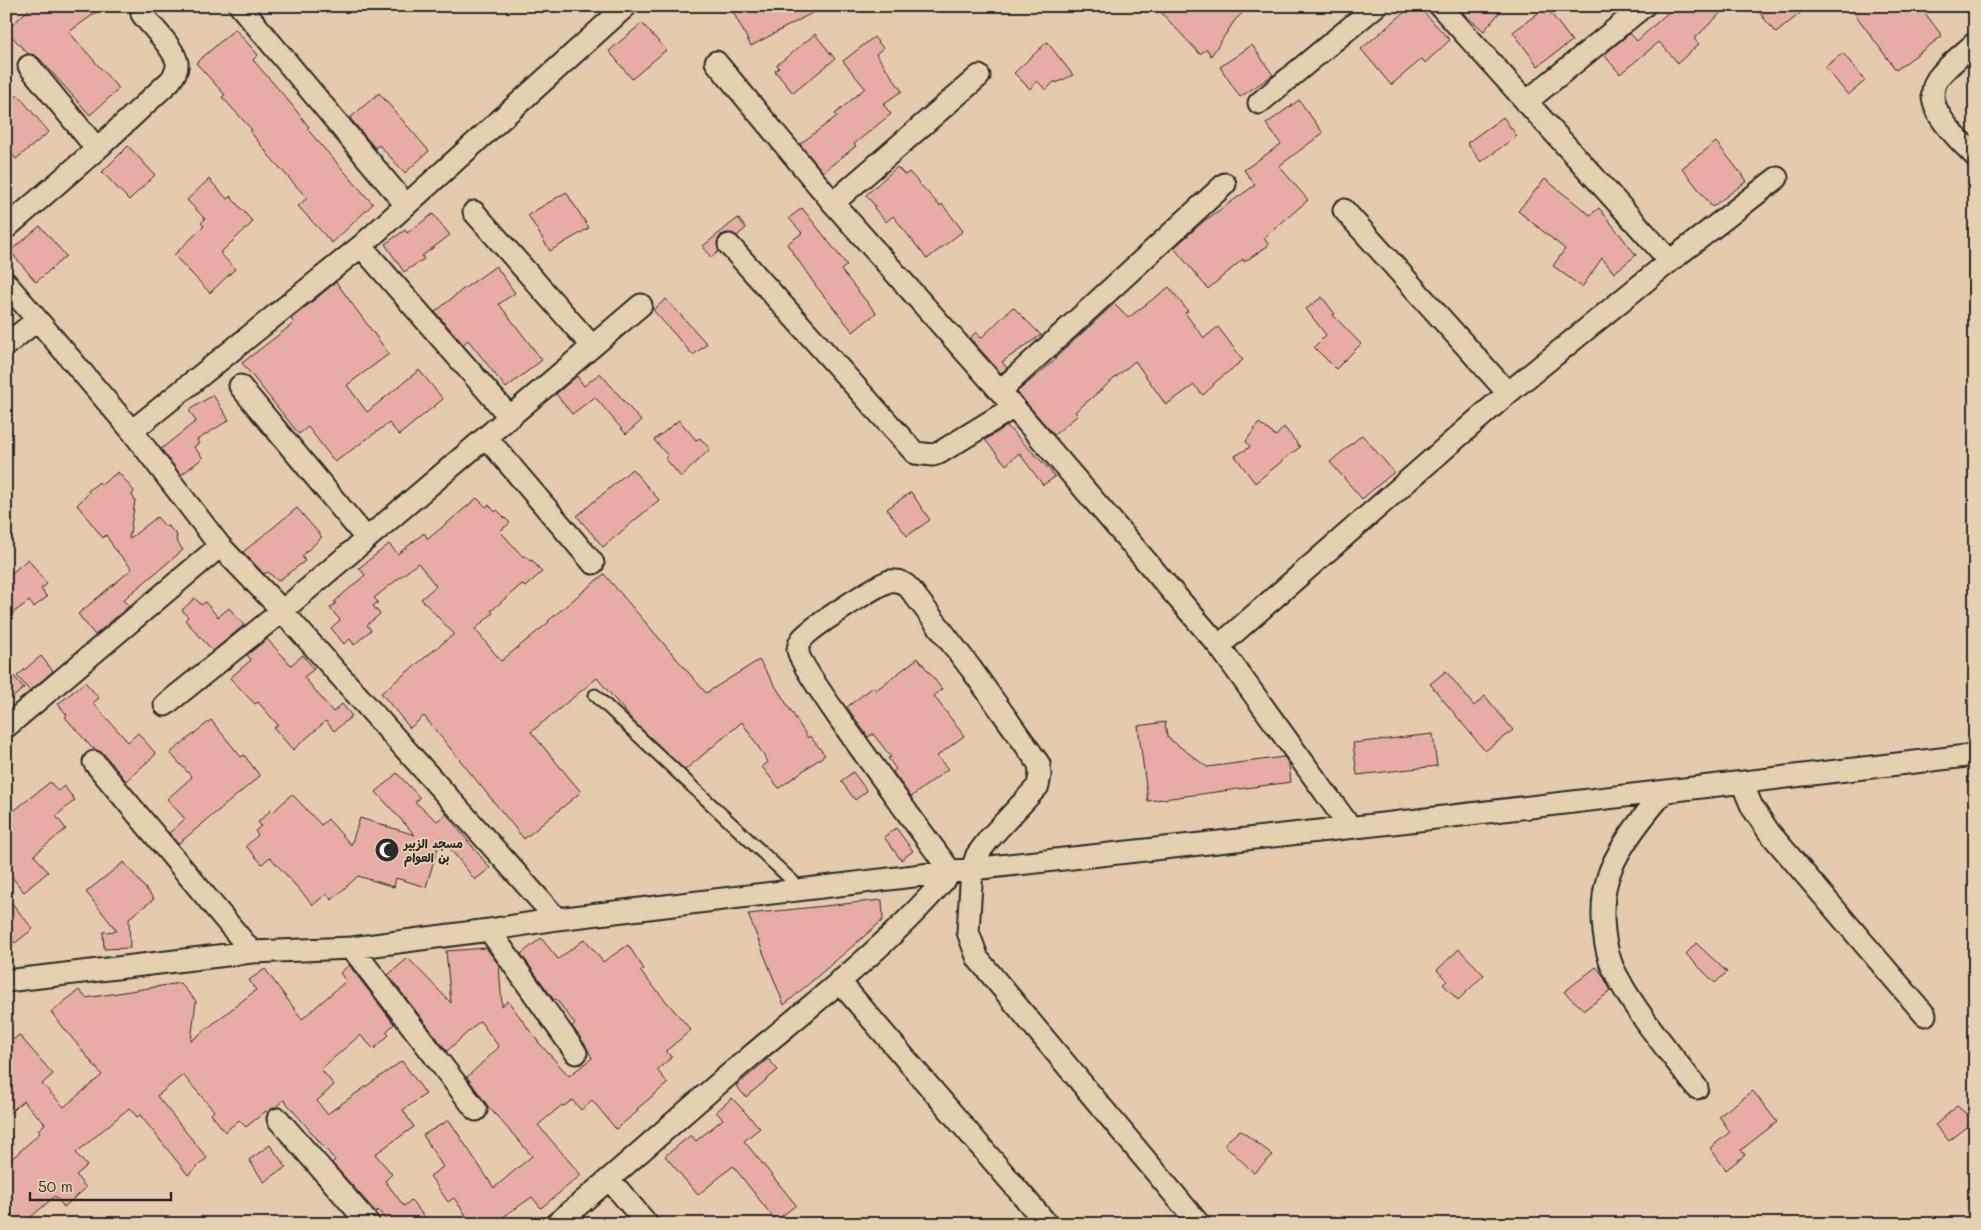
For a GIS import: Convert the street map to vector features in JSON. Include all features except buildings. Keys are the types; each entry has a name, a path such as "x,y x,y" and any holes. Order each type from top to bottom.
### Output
{"street":[{"path":"240,6 406,205"},
{"path":"132,431 361,246 626,6"},
{"path":"1259,104 1376,6"},
{"path":"1440,6 1670,261"},
{"path":"1526,102 1644,6"},
{"path":"6,228 97,149 170,82 177,71 174,55 142,14"},
{"path":"1975,43 1938,79 1934,89 1934,100 1942,120 1975,156"},
{"path":"716,62 833,203 1007,399 1219,646 1350,827"},
{"path":"29,66 97,149"},
{"path":"833,203 978,76"},
{"path":"1219,646 1508,393 1670,261 1777,178"},
{"path":"729,245 915,453 933,455 939,453 1007,399 1225,184"},
{"path":"1344,210 1508,393"},
{"path":"474,212 592,346"},
{"path":"361,246 510,417"},
{"path":"6,283 132,431 220,546 282,611 557,919"},
{"path":"165,705 282,611 641,305"},
{"path":"6,345 37,320"},
{"path":"240,386 366,538"},
{"path":"486,437 592,563"},
{"path":"6,728 220,546"},
{"path":"951,872 843,723 802,663 798,650 801,640 813,628 889,581 904,583 910,589 977,677 1039,764 1038,786 989,839 978,855 972,869 968,932 978,959 1199,1224"},
{"path":"6,981 252,952 352,948 557,919 972,869 1975,756"},
{"path":"94,762 252,952"},
{"path":"1742,783 1752,807 1769,832 1925,1015"},
{"path":"1664,792 1641,818 1608,877 1604,902 1605,942 1611,966 1632,1002 1697,1088"},
{"path":"556,1224 610,1180 910,918 951,872"},
{"path":"489,930 576,1053"},
{"path":"352,948 476,1110"},
{"path":"839,981 1047,1224"},
{"path":"278,1119 369,1224"},
{"path":"610,1180 647,1224"}],"lane":[{"path":"595,695 802,890"}],"place":[{"name":"مسجد الزبير بن العوام","path":"387,850"}]}
